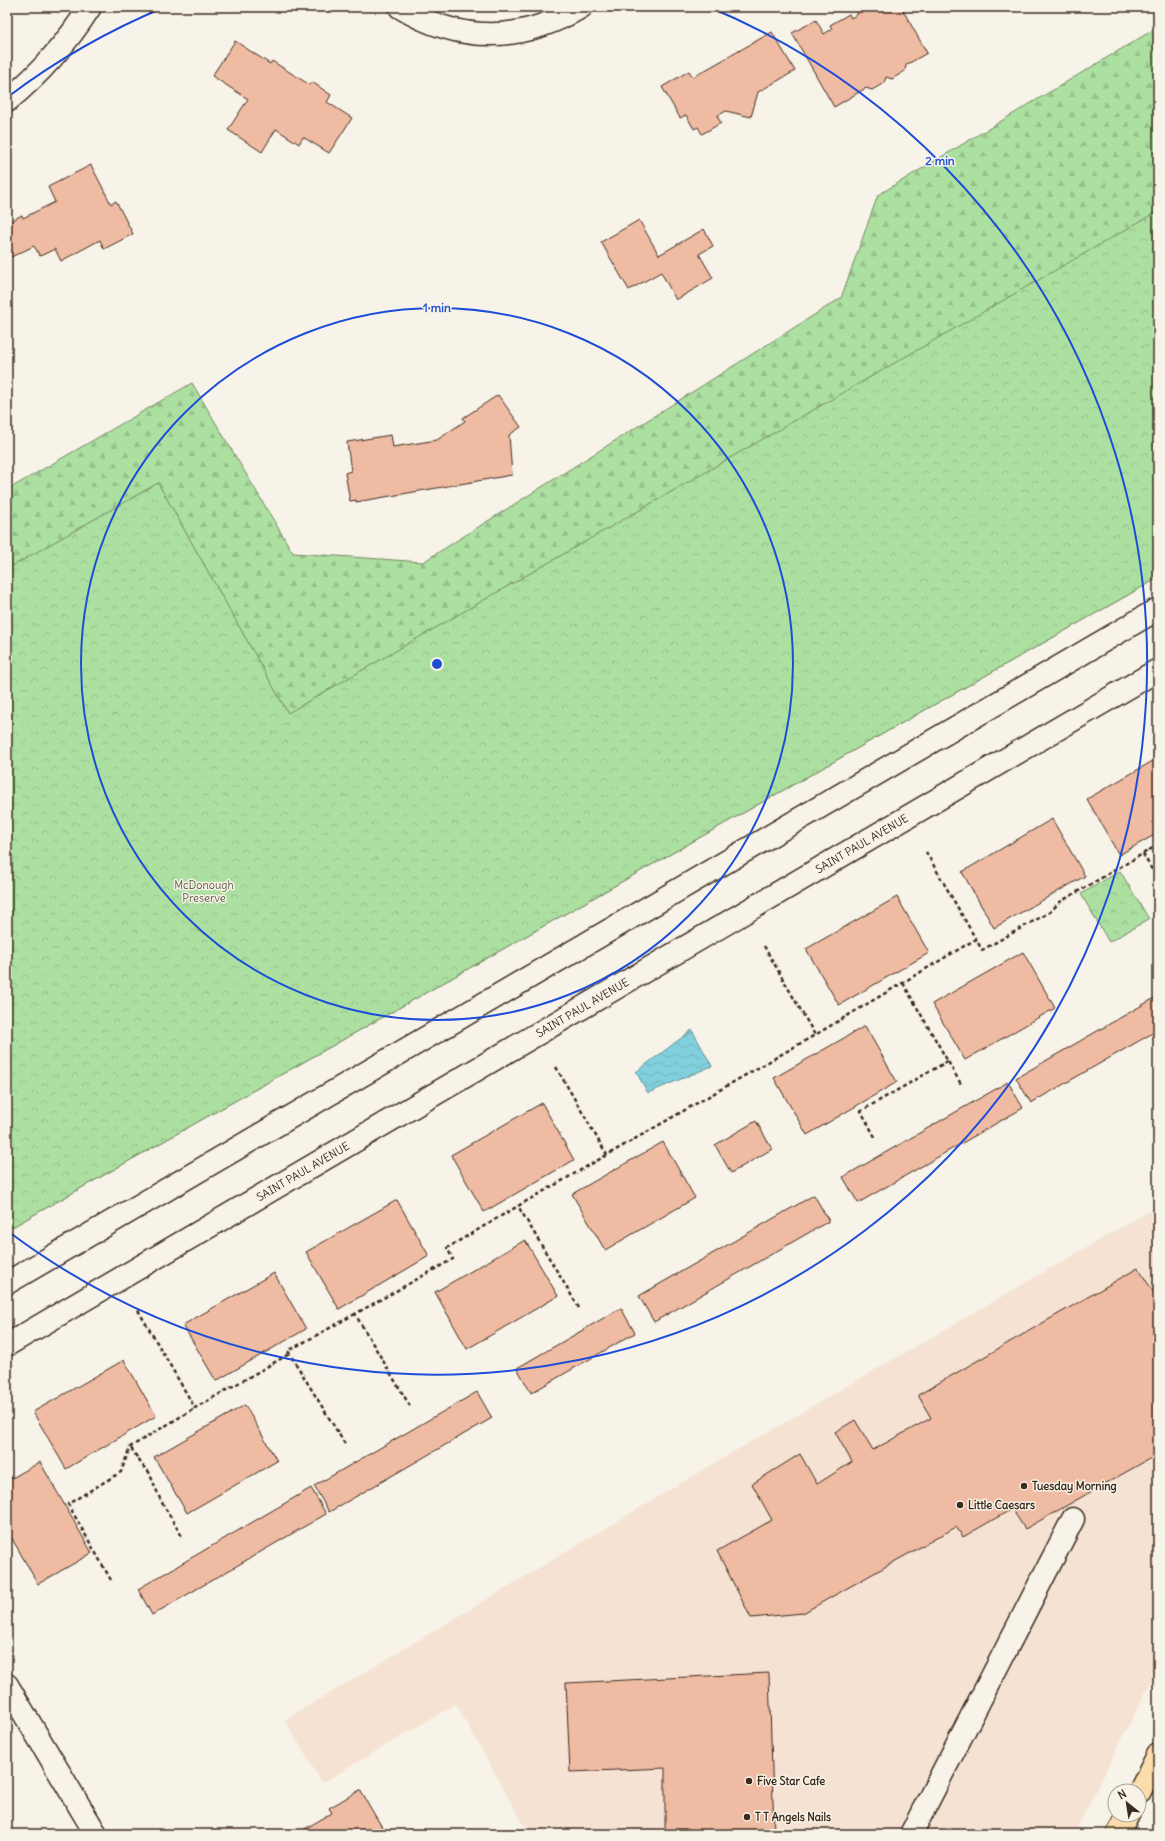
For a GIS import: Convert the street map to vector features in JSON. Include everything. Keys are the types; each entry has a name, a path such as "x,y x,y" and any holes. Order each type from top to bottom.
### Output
{"main road":[{"path":"1144,1783 1158,1755"},
{"path":"1118,1834 1124,1823"}],"street":[{"path":"7,102 48,64 75,30 90,7"},
{"path":"400,7 418,18 449,29 480,34 513,33 544,26 581,7"},
{"path":"7,1283 1158,610"},
{"name":"SAINT PAUL AVENUE","path":"7,1345 1158,670"},
{"path":"911,1834 1073,1519"},
{"path":"8,1691 96,1834"}],"path":[{"path":"926,852 982,950 1050,912 1060,902 1158,845"},
{"path":"1143,854 1158,880"},
{"path":"111,1580 68,1504 121,1472 130,1447 289,1354 288,1351 453,1259 446,1248 815,1035 976,939"},
{"path":"764,946 815,1035"},
{"path":"903,982 962,1086"},
{"path":"875,1137 861,1111 948,1061"},
{"path":"556,1067 607,1154"},
{"path":"518,1206 579,1308"},
{"path":"138,1310 195,1408"},
{"path":"355,1314 410,1406"},
{"path":"289,1354 345,1444"},
{"path":"130,1447 142,1465 149,1472 161,1501 183,1538"}],"shaded area":[{"path":"1158,1206 1158,1668 1074,1834 529,1834 456,1704 322,1783 285,1720 718,1461"}],"green space":[{"name":"McDonough Preserve","path":"1158,27 1158,578 7,1230 7,490 192,383 293,553 423,562 841,298 878,195"},
{"name":"McDonough Preserve","path":"1158,211 1158,578 7,1230 7,569 158,483 288,713"},
{"path":"1120,871 1149,919 1109,942 1081,894"}],"water":[{"path":"692,1030 712,1066 648,1093 636,1072"}],"building":[{"path":"854,7 901,7 927,53 906,65 905,71 892,79 886,77 884,83 872,90 866,88 834,107 792,33 816,20 824,34 832,29 830,25 849,14 851,18 858,14"},
{"path":"980,7 994,7 981,11"},
{"path":"772,32 795,71 758,92 751,117 726,111 717,116 721,123 702,134 698,127 694,129 686,115 680,118 662,87 689,71 693,77"},
{"path":"235,41 270,64 272,61 310,85 312,82 331,95 327,102 352,118 329,153 303,137 299,144 276,129 262,152 228,130 248,99 212,76"},
{"path":"91,165 111,204 116,201 133,234 104,249 100,240 61,261 55,249 40,256 34,246 7,259 7,223 22,215 23,218 55,202 48,187"},
{"path":"639,220 659,255 704,229 713,246 699,254 713,278 676,300 661,272 629,290 601,242"},
{"path":"498,395 521,427 509,435 512,475 356,502 356,500 350,501 345,473 351,471 347,442 391,435 393,447 437,440 465,421 463,418"},
{"path":"1158,758 1158,833 1119,855 1087,799"},
{"path":"1052,819 1085,876 994,928 962,872"},
{"path":"897,897 929,953 839,1005 806,949"},
{"path":"1023,952 1055,1008 965,1060 932,1004"},
{"path":"1158,996 1158,1030 1031,1103 1016,1078"},
{"path":"865,1026 897,1082 807,1135 774,1078"},
{"path":"1008,1082 1023,1108 858,1203 843,1177"},
{"path":"542,1103 574,1160 484,1212 451,1155"},
{"path":"756,1121 772,1149 731,1173 715,1145"},
{"path":"663,1142 695,1198 605,1250 572,1194"},
{"path":"814,1195 829,1221 654,1322 639,1296"},
{"path":"397,1200 429,1256 339,1309 306,1252"},
{"path":"525,1240 558,1296 467,1349 435,1292"},
{"path":"1138,1268 1158,1299 1158,1454 1025,1529 1012,1509 963,1537 956,1527 803,1613 751,1618 717,1551 772,1520 752,1484 800,1454 817,1484 852,1462 835,1432 855,1420 873,1450 931,1418 918,1395"},
{"path":"274,1273 306,1329 216,1381 183,1325"},
{"path":"621,1308 635,1333 531,1393 517,1368"},
{"path":"124,1360 156,1416 66,1469 33,1412"},
{"path":"477,1392 492,1418 329,1512 314,1486"},
{"path":"245,1405 277,1461 187,1513 154,1457"},
{"path":"40,1462 92,1553 38,1584 7,1530 7,1481"},
{"path":"311,1488 326,1514 152,1615 138,1589"},
{"path":"769,1673 774,1834 665,1834 665,1768 570,1772 566,1683"},
{"path":"360,1790 386,1834 296,1834 332,1813 329,1808"}],"place":[{"name":"Tuesday Morning","path":"1024,1486"},
{"name":"Little Caesars","path":"960,1505"},
{"name":"Five Star Cafe","path":"749,1781"},
{"name":"T T Angels Nails","path":"747,1817"}]}
